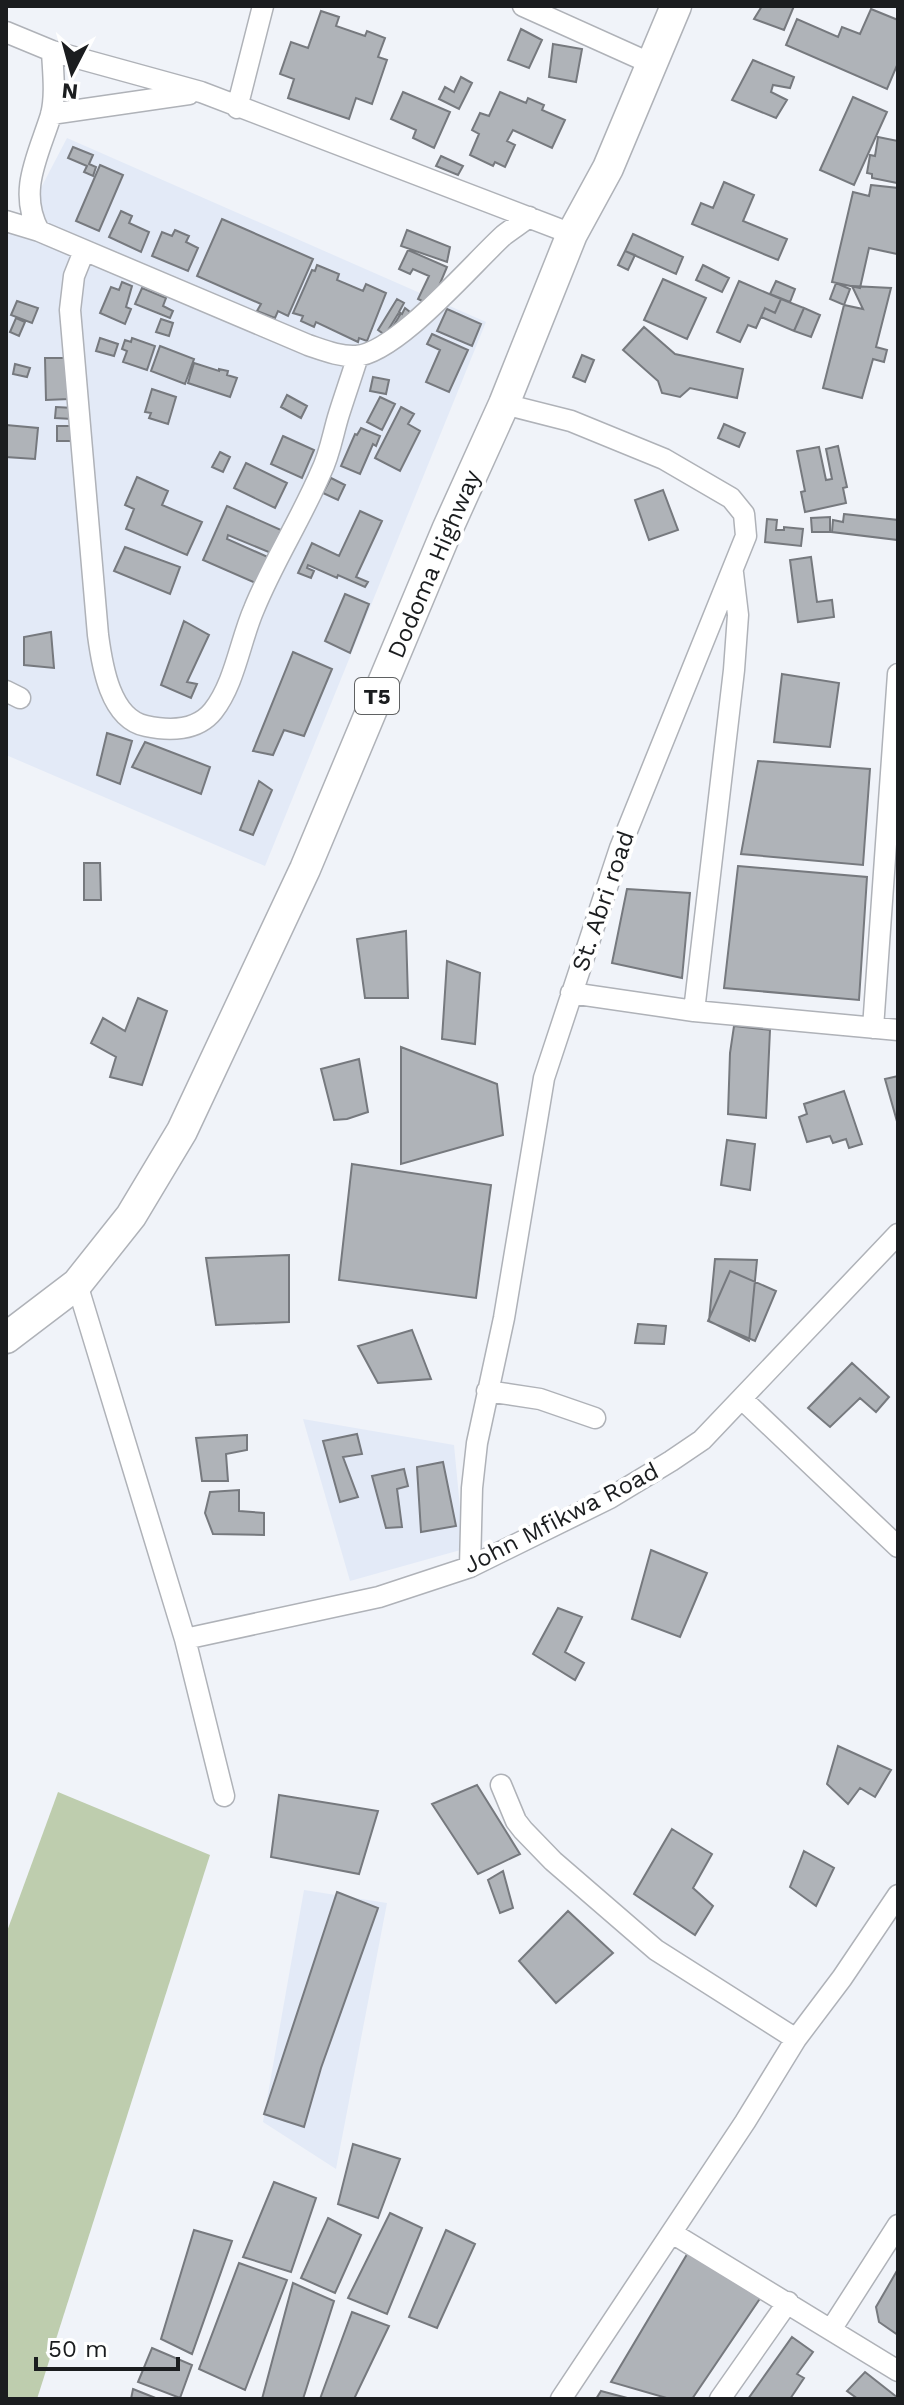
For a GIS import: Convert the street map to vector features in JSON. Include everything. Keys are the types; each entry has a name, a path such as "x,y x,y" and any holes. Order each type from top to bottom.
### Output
{"highway":[{"name":"Dodoma Highway","path":"6,1338 77,1284 131,1216 188,1119 305,869 447,530 504,404 572,234 608,168 676,6"}],"street":[{"path":"237,108 263,6"},
{"path":"523,6 652,64"},
{"path":"6,32 52,51 201,92 572,234"},
{"path":"39,231 29,205 29,191 34,161 51,114 52,51"},
{"path":"51,114 201,92"},
{"path":"8,227 39,231 308,345 339,355 358,356 407,328 506,234 529,217"},
{"path":"84,251 74,276 70,310 98,635 101,658 115,698 129,718 139,725 162,730 184,728 200,722 213,711 228,682 263,586 321,472 358,356"},
{"name":"St. Abri road","path":"470,1567 472,1488 544,1078 620,848 746,536 744,514 731,498 664,459 584,426 504,404"},
{"path":"694,1011 734,670 738,615 733,573"},
{"path":"873,1028 898,674"},
{"path":"571,993 694,1011 898,1030"},
{"name":"John Mfikwa Road","path":"185,1639 379,1597 470,1567 610,1498 702,1440 898,1234"},
{"path":"77,1284 185,1639 224,1796"},
{"path":"487,1391 540,1399 595,1418"},
{"path":"742,1399 898,1547"},
{"path":"501,1785 523,1830 553,1861 656,1950 796,2039"},
{"path":"561,2399 796,2039 898,1895"},
{"path":"832,2328 898,2225"},
{"path":"672,2233 898,2371"},
{"path":"720,2399 788,2302"}],"shaded area":[{"path":"67,138 486,322 265,866 6,755 6,228 18,232"},
{"path":"303,1419 454,1445 464,1549 350,1581"},
{"path":"304,1890 387,1903 336,2169 263,2122"}],"green space":[{"path":"58,1792 210,1855 37,2399 6,2399 6,1934"}],"building":[{"path":"762,6 794,6 784,30 754,19"},
{"path":"871,9 898,20 898,63 887,89 786,45 797,19 838,37 842,27 860,34"},
{"path":"321,11 339,17 336,26 365,36 367,31 385,38 378,57 387,60 372,104 356,98 349,119 288,98 294,79 280,74 291,42 308,48"},
{"path":"521,29 542,40 529,68 508,60"},
{"path":"553,44 582,49 576,82 549,77"},
{"path":"753,60 794,77 790,88 773,85 771,92 787,100 776,118 732,100"},
{"path":"461,77 472,83 459,109 439,99 445,87 454,92"},
{"path":"403,92 450,112 434,148 413,138 416,130 391,119"},
{"path":"500,92 526,103 528,98 544,105 542,110 565,120 552,148 513,130 507,141 515,145 505,167 495,162 493,166 470,155 479,134 472,130 480,113 489,116"},
{"path":"853,97 887,112 854,185 820,170"},
{"path":"878,137 898,141 897,183 872,178 872,174 867,173 870,155 875,156"},
{"path":"73,147 93,155 89,164 96,167 93,176 84,172 87,166 68,158"},
{"path":"441,156 463,166 458,175 436,166"},
{"path":"100,165 123,175 99,231 76,221"},
{"path":"724,182 754,195 743,221 787,239 778,260 692,224 701,203 713,208"},
{"path":"871,185 898,188 897,254 869,248 860,288 832,282 853,192 869,196"},
{"path":"121,211 132,216 129,223 149,232 141,252 109,237"},
{"path":"222,219 313,259 288,316 278,311 275,318 257,311 261,304 197,276"},
{"path":"175,230 189,236 186,242 198,248 188,271 152,256 162,232 172,236"},
{"path":"407,230 450,247 447,262 401,246"},
{"path":"633,234 683,257 676,274 625,251"},
{"path":"408,250 447,267 431,305 418,299 429,276 413,269 410,274 399,269"},
{"path":"625,251 635,255 628,270 618,265"},
{"path":"317,265 339,274 337,280 363,291 366,284 386,293 367,341 359,338 358,342 316,322 314,327 301,321 303,316 293,313"},
{"path":"703,265 729,278 722,292 696,280"},
{"path":"663,279 706,298 687,339 644,320"},
{"path":"739,281 781,299 775,313 765,308 756,328 748,325 740,342 717,332"},
{"path":"776,281 795,289 790,302 770,294"},
{"path":"122,282 132,286 126,307 131,309 125,324 100,313 111,287 119,290"},
{"path":"836,283 850,289 844,305 830,299"},
{"path":"852,286 891,288 876,347 887,350 884,362 873,359 862,398 823,388 844,305 863,309"},
{"path":"142,288 166,298 163,306 173,311 170,318 135,304"},
{"path":"397,299 404,303 399,312 402,314 405,308 410,312 398,332 392,328 398,314 385,335 378,330"},
{"path":"781,299 804,308 794,331 761,317 765,308 775,313"},
{"path":"17,301 38,308 32,323 11,315"},
{"path":"804,308 820,315 811,337 794,331"},
{"path":"447,309 481,324 472,346 437,331"},
{"path":"16,318 25,322 19,336 10,332"},
{"path":"161,319 173,323 169,336 156,332"},
{"path":"644,327 675,354 743,369 737,398 690,388 680,397 662,393 658,381 623,350"},
{"path":"432,334 468,350 449,392 426,382 440,350 427,344"},
{"path":"100,338 118,344 114,356 96,351"},
{"path":"132,338 155,346 147,370 123,362 127,351 122,349 125,340 131,342"},
{"path":"160,346 194,359 185,384 151,371"},
{"path":"582,355 594,360 585,382 573,377"},
{"path":"45,358 68,358 69,399 46,400"},
{"path":"194,363 228,371 227,375 237,378 230,397 188,383"},
{"path":"15,364 30,368 27,377 13,374"},
{"path":"373,377 389,380 386,394 370,391"},
{"path":"152,389 176,397 168,424 149,418 151,413 145,412"},
{"path":"287,395 307,406 301,418 281,407"},
{"path":"380,397 395,404 382,430 367,422"},
{"path":"56,407 73,408 72,419 55,418"},
{"path":"401,407 414,414 408,424 420,431 400,471 375,458"},
{"path":"724,424 745,433 739,447 718,438"},
{"path":"6,425 38,428 35,459 6,457"},
{"path":"57,426 72,426 72,441 57,441"},
{"path":"361,428 380,436 376,446 373,444 360,474 341,466 355,434"},
{"path":"283,436 314,450 302,478 271,464"},
{"path":"838,446 847,487 843,488 846,503 805,512 801,492 805,491 797,451 819,447 826,480 832,479 826,449"},
{"path":"220,452 230,457 223,472 212,467"},
{"path":"246,463 287,483 275,508 234,488"},
{"path":"137,477 168,491 162,505 202,522 187,555 126,529 134,509 125,505"},
{"path":"331,478 345,485 338,500 323,493"},
{"path":"663,490 678,530 649,540 635,500"},
{"path":"227,506 281,530 271,553 228,535 227,539 270,558 258,584 203,560"},
{"path":"360,511 382,521 356,577 368,582 365,587 308,565 307,568 314,571 311,578 298,573 312,543 339,556"},
{"path":"844,514 898,520 898,540 832,532 833,520 843,522"},
{"path":"830,517 830,532 812,532 811,518"},
{"path":"767,519 777,520 776,530 784,530 784,527 803,529 801,546 765,542"},
{"path":"125,547 180,567 170,594 114,571"},
{"path":"811,557 817,602 832,600 834,617 798,622 790,560"},
{"path":"345,594 369,604 350,653 325,641"},
{"path":"184,621 209,635 187,682 197,684 191,698 161,685"},
{"path":"51,632 54,668 24,665 24,637"},
{"path":"293,652 332,669 304,736 284,730 273,755 253,751"},
{"path":"782,674 839,683 830,747 774,742"},
{"path":"107,733 132,741 120,784 97,775"},
{"path":"145,742 210,767 201,794 132,767"},
{"path":"758,761 870,769 863,865 741,854"},
{"path":"259,781 272,790 253,835 240,830"},
{"path":"84,863 100,863 101,900 84,900"},
{"path":"738,866 867,877 859,1000 724,988"},
{"path":"627,889 690,893 682,978 612,963"},
{"path":"406,931 408,998 365,998 357,939"},
{"path":"447,961 480,973 475,1044 442,1039"},
{"path":"138,998 167,1011 142,1085 110,1077 116,1057 91,1043 103,1018 125,1031"},
{"path":"734,1026 770,1030 766,1118 728,1114"},
{"path":"401,1047 497,1084 503,1135 401,1164"},
{"path":"359,1059 368,1112 334,1120 321,1069"},
{"path":"898,1076 898,1125 885,1079"},
{"path":"844,1091 862,1144 849,1148 846,1139 833,1143 830,1136 807,1142 799,1117 807,1114 804,1104"},
{"path":"727,1140 755,1144 750,1190 721,1185"},
{"path":"352,1164 491,1185 476,1298 339,1280"},
{"path":"289,1255 289,1322 216,1325 206,1258"},
{"path":"715,1259 757,1260 749,1341 709,1321"},
{"path":"730,1271 776,1291 755,1341 708,1321"},
{"path":"638,1324 666,1326 664,1344 635,1343"},
{"path":"412,1330 431,1379 378,1383 358,1346"},
{"path":"852,1363 889,1397 876,1412 860,1398 830,1427 808,1408"},
{"path":"357,1434 362,1454 343,1457 358,1497 340,1502 323,1441"},
{"path":"247,1435 247,1450 226,1454 228,1481 202,1481 196,1438"},
{"path":"443,1462 456,1526 421,1532 417,1467"},
{"path":"404,1469 408,1486 397,1489 402,1527 386,1528 372,1476"},
{"path":"239,1490 239,1511 264,1513 264,1535 213,1534 205,1513 210,1492"},
{"path":"651,1550 707,1573 680,1637 632,1619"},
{"path":"558,1608 582,1617 565,1652 584,1663 575,1680 533,1654"},
{"path":"838,1746 891,1770 875,1797 860,1788 848,1804 827,1784"},
{"path":"477,1785 520,1854 478,1874 432,1804"},
{"path":"279,1795 378,1811 359,1874 271,1857"},
{"path":"672,1829 712,1854 693,1888 713,1906 695,1935 634,1894"},
{"path":"804,1851 834,1868 816,1906 790,1887"},
{"path":"503,1871 513,1908 500,1913 488,1880"},
{"path":"337,1892 378,1908 321,2068 304,2127 264,2114"},
{"path":"568,1911 613,1953 556,2003 519,1961"},
{"path":"353,2144 400,2159 378,2218 338,2204"},
{"path":"274,2182 316,2198 291,2272 243,2257"},
{"path":"390,2213 422,2228 387,2314 348,2298"},
{"path":"328,2218 361,2235 335,2293 301,2278"},
{"path":"194,2230 232,2241 192,2354 161,2339"},
{"path":"446,2230 475,2244 437,2328 409,2317"},
{"path":"689,2251 761,2297 692,2399 670,2399 611,2382"},
{"path":"239,2263 287,2280 245,2390 199,2369"},
{"path":"898,2269 898,2335 879,2322 876,2307"},
{"path":"293,2283 334,2301 303,2399 262,2399"},
{"path":"352,2312 389,2326 354,2399 320,2399"},
{"path":"792,2337 813,2352 797,2374 804,2378 790,2399 748,2399"},
{"path":"152,2348 192,2365 180,2398 138,2382"},
{"path":"865,2372 898,2399 858,2399 847,2391"},
{"path":"133,2389 158,2399 131,2399"},
{"path":"601,2391 631,2399 596,2399"}]}
